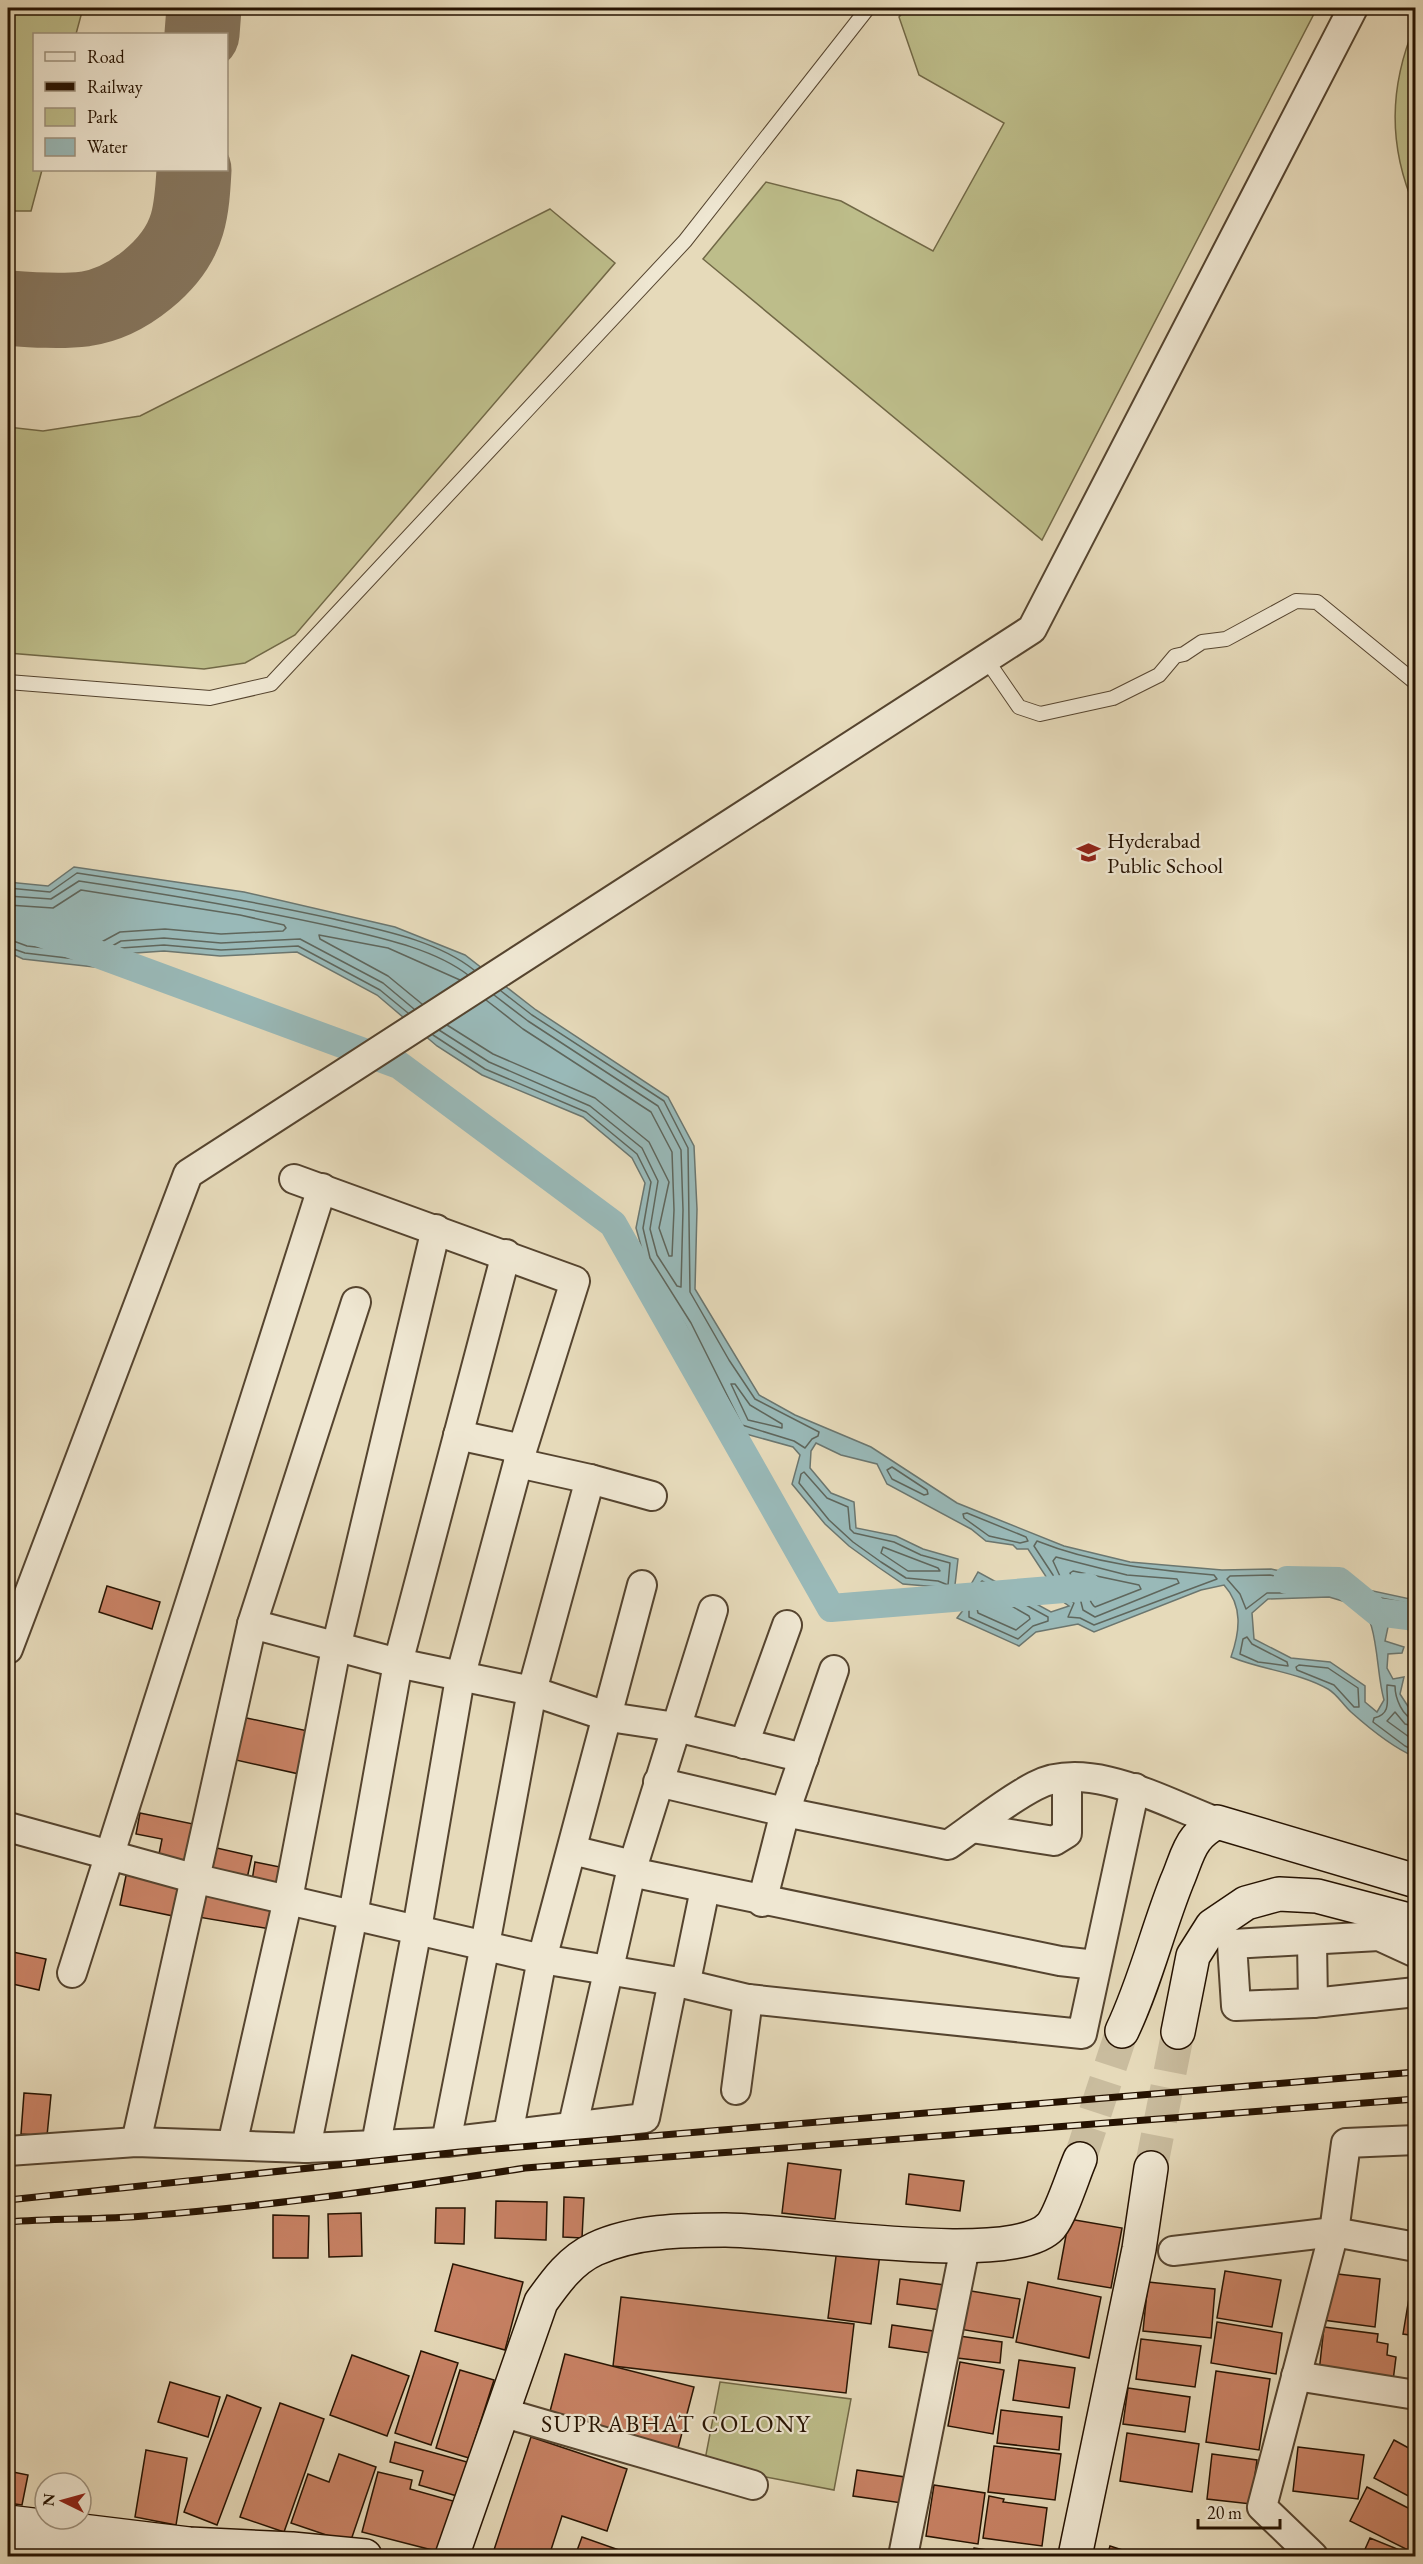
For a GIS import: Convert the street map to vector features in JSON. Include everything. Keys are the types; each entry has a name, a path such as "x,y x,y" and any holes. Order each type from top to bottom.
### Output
{"street":[{"path":"8,1649 188,1174 1032,629 1353,8"},
{"path":"294,1179 506,1254 575,1281 520,1456 460,1678 417,1929 376,2144"},
{"path":"72,1973 108,1854 322,1188"},
{"path":"232,2145 288,1899 336,1648 436,1229"},
{"path":"306,2148 353,1915 398,1663 506,1254"},
{"path":"136,2142 252,1624 356,1302"},
{"path":"458,1435 590,1479 652,1496"},
{"path":"446,2142 485,1945 531,1690 590,1479"},
{"path":"508,2134 542,1959 609,1717 642,1584"},
{"path":"573,2125 632,1869 712,1610"},
{"path":"252,1624 336,1648 460,1678 531,1690 609,1717 676,1727 804,1758"},
{"path":"744,1744 787,1625"},
{"path":"762,1902 785,1812 834,1670"},
{"path":"658,1782 785,1812 948,1845 1036,1785 1082,1775 1135,1788 1217,1822 1416,1881"},
{"path":"972,1828 1054,1840 1067,1833 1067,1778"},
{"path":"8,1827 194,1878 542,1959 673,1981 747,1999 1082,2034 1135,1788"},
{"path":"1122,2031 1137,2000 1154,1943 1194,1841 1204,1829 1217,1822"},
{"path":"572,1850 705,1889 762,1902 1060,1961 1096,1965"},
{"path":"673,1981 686,1981 705,1889"},
{"path":"1178,2032 1193,1956 1212,1926 1246,1903 1279,1894 1317,1896 1416,1922"},
{"path":"1416,1953 1379,1936 1312,1942 1232,1944 1236,2006 1313,2003 1416,1992"},
{"path":"1312,1942 1313,2003"},
{"path":"8,2151 136,2142 306,2148 446,2142 645,2118 673,1981"},
{"path":"736,2090 747,1999"},
{"path":"1313,2556 1262,2507 1334,2232 1346,2143 1416,2140"},
{"path":"452,2556 541,2302 564,2271 594,2249 636,2235 725,2230 965,2247 1033,2239 1051,2225 1080,2159"},
{"path":"1075,2556 1139,2249 1151,2168"},
{"path":"1173,2251 1334,2232 1416,2247"},
{"path":"903,2556 965,2247"},
{"path":"1296,2376 1416,2395"},
{"path":"501,2412 753,2485"},
{"path":"8,2522 189,2544 292,2549 365,2556"},
{"path":"8,2546 84,2556"}],"lane":[{"path":"8,682 210,698 271,684 685,241 868,8"},
{"path":"986,659 1019,707 1040,714 1066,710 1113,698 1135,685 1148,682 1163,671 1175,656 1184,654 1202,642 1226,639 1296,601 1317,602 1416,683"}],"green space":[{"path":"8,8 83,8 76,33 33,33 33,171 42,171 31,211 8,211"},
{"path":"907,8 1317,8 1042,540 703,259 766,182 841,201 933,251 1004,123 919,75 899,17"},
{"path":"1415,25 1415,208 1400,162 1395,116 1400,71"},
{"path":"550,209 615,263 295,635 245,663 204,669 8,653 8,427 43,431 140,416"},
{"path":"720,2382 851,2399 834,2490 704,2465"}],"water":[{"path":"74,867 244,892 395,927 465,955 536,1010 668,1097 694,1146 697,1209 695,1289 759,1395 795,1415 871,1447 957,1503 1064,1546 1130,1562 1222,1570 1271,1569 1415,1600 1415,1635 1395,1620 1388,1627 1385,1641 1404,1647 1402,1653 1388,1654 1387,1668 1393,1679 1404,1677 1400,1694 1415,1717 1415,1757 1374,1731 1328,1689 1305,1679 1231,1657 1238,1619 1234,1601 1224,1585 1201,1590 1094,1632 1078,1624 1036,1632 1019,1646 957,1618 964,1609 956,1600 940,1604 938,1587 903,1584 849,1546 825,1524 792,1484 800,1455 793,1447 739,1432 686,1326 645,1260 636,1228 645,1183 632,1158 583,1117 482,1075 437,1046 377,995 297,952 220,956 164,951 121,954 103,968 23,959 8,952 8,882 48,886","holes":["816,1443 841,1455 877,1464 887,1484 971,1529 986,1541 1013,1545 1017,1549 1028,1549 1047,1578 1053,1595 1069,1606 1051,1612 978,1572 970,1586 955,1585 958,1559 923,1549 896,1536 856,1528 854,1502 831,1493 810,1468 811,1451","1329,1597 1349,1603 1354,1599 1368,1618 1373,1631 1384,1700 1377,1712 1365,1702 1365,1686 1330,1662 1291,1658 1254,1639 1252,1613 1268,1599"]}],"building":[{"path":"107,1586 160,1602 152,1629 99,1612"},
{"path":"237,1716 308,1731 299,1774 227,1758"},
{"path":"140,1813 198,1825 189,1870 157,1864 162,1839 136,1834"},
{"path":"208,1846 252,1856 246,1883 203,1874"},
{"path":"255,1862 290,1869 286,1893 251,1887"},
{"path":"128,1866 186,1878 178,1917 120,1905"},
{"path":"203,1888 281,1901 276,1930 198,1917"},
{"path":"8,1951 46,1959 39,1990 8,1983"},
{"path":"24,2093 51,2095 47,2136 21,2134"},
{"path":"788,2163 841,2170 835,2219 782,2213"},
{"path":"909,2174 964,2181 960,2211 906,2204"},
{"path":"564,2197 584,2198 582,2238 563,2237"},
{"path":"496,2201 547,2202 546,2240 495,2238"},
{"path":"436,2208 465,2208 464,2244 435,2243"},
{"path":"361,2213 362,2256 329,2257 328,2214"},
{"path":"273,2215 309,2216 308,2258 273,2258"},
{"path":"1069,2219 1122,2228 1111,2288 1058,2279"},
{"path":"838,2241 881,2246 871,2324 828,2318"},
{"path":"453,2264 523,2282 505,2350 435,2331"},
{"path":"1225,2271 1281,2280 1272,2327 1217,2318"},
{"path":"1329,2273 1380,2279 1375,2327 1323,2320"},
{"path":"900,2279 952,2286 948,2311 897,2304"},
{"path":"1028,2282 1101,2297 1089,2358 1016,2342"},
{"path":"1148,2282 1215,2289 1211,2338 1143,2331"},
{"path":"965,2290 1020,2299 1013,2338 959,2329"},
{"path":"621,2297 854,2324 846,2393 613,2366"},
{"path":"1409,2298 1416,2299 1416,2336 1403,2334"},
{"path":"1217,2322 1282,2333 1276,2374 1211,2363"},
{"path":"892,2325 940,2332 937,2354 889,2347"},
{"path":"1324,2327 1378,2334 1377,2342 1388,2344 1387,2355 1396,2357 1393,2381 1319,2372"},
{"path":"959,2336 1002,2342 1000,2363 957,2358"},
{"path":"1141,2339 1201,2346 1195,2387 1136,2379"},
{"path":"421,2351 458,2363 431,2445 395,2433"},
{"path":"565,2354 694,2387 677,2452 548,2419"},
{"path":"352,2355 409,2376 387,2436 330,2415"},
{"path":"1019,2360 1075,2368 1069,2408 1013,2400"},
{"path":"960,2362 1004,2370 993,2434 948,2426"},
{"path":"460,2370 494,2380 469,2458 436,2448"},
{"path":"1216,2371 1270,2379 1259,2450 1206,2442"},
{"path":"170,2382 220,2397 208,2437 158,2422"},
{"path":"1128,2388 1190,2397 1185,2432 1123,2424"},
{"path":"227,2395 261,2408 217,2525 184,2512"},
{"path":"280,2403 324,2419 284,2532 240,2517"},
{"path":"1001,2410 1062,2417 1059,2450 997,2443"},
{"path":"1127,2433 1199,2444 1192,2492 1120,2481"},
{"path":"531,2437 627,2469 607,2531 562,2516 549,2556 492,2556"},
{"path":"1394,2440 1416,2452 1416,2500 1374,2478"},
{"path":"395,2442 467,2462 457,2496 419,2485 423,2471 390,2462"},
{"path":"994,2446 1061,2454 1055,2500 988,2492"},
{"path":"1298,2447 1364,2455 1358,2499 1293,2491"},
{"path":"146,2450 187,2458 176,2525 135,2517"},
{"path":"339,2454 376,2467 350,2543 291,2523 308,2474 329,2482"},
{"path":"1212,2454 1257,2460 1251,2504 1207,2499"},
{"path":"857,2470 905,2477 902,2503 853,2496"},
{"path":"8,2471 28,2475 22,2505 8,2503"},
{"path":"378,2472 412,2480 410,2489 453,2501 440,2552 362,2532"},
{"path":"934,2485 985,2493 978,2544 926,2536"},
{"path":"1367,2487 1416,2512 1416,2554 1350,2521"},
{"path":"989,2496 1004,2499 1003,2502 1047,2508 1042,2546 983,2538"},
{"path":"582,2537 636,2556 575,2556"},
{"path":"1370,2538 1412,2555 1362,2556"},
{"path":"1110,2546 1141,2556 1107,2556"},
{"path":"974,2548 1026,2556 972,2556"},
{"path":"921,2551 962,2556 920,2556"},
{"path":"854,2553 880,2556 853,2556"}],"waterway":[{"path":"8,921 399,1065 613,1224 831,1608 1088,1587"},
{"path":"1287,1580 1339,1581 1377,1612 1416,1617"}],"taxiway":[{"path":"202,33 204,8"},
{"path":"8,308 56,311 85,309 117,299 147,280 172,254 181,239 190,211 194,171"}],"tunnel":[{"path":"1080,2159 1122,2031"},
{"path":"1151,2168 1178,2032"}],"railway":[{"path":"8,2200 460,2152 1416,2072"},
{"path":"8,2222 192,2212 287,2202 525,2168 1416,2099"}],"place":[{"name":"Hyderabad Public School","path":"1089,853"}],"district":[{"name":"SUPRABHAT COLONY","path":"676,2424"}]}
